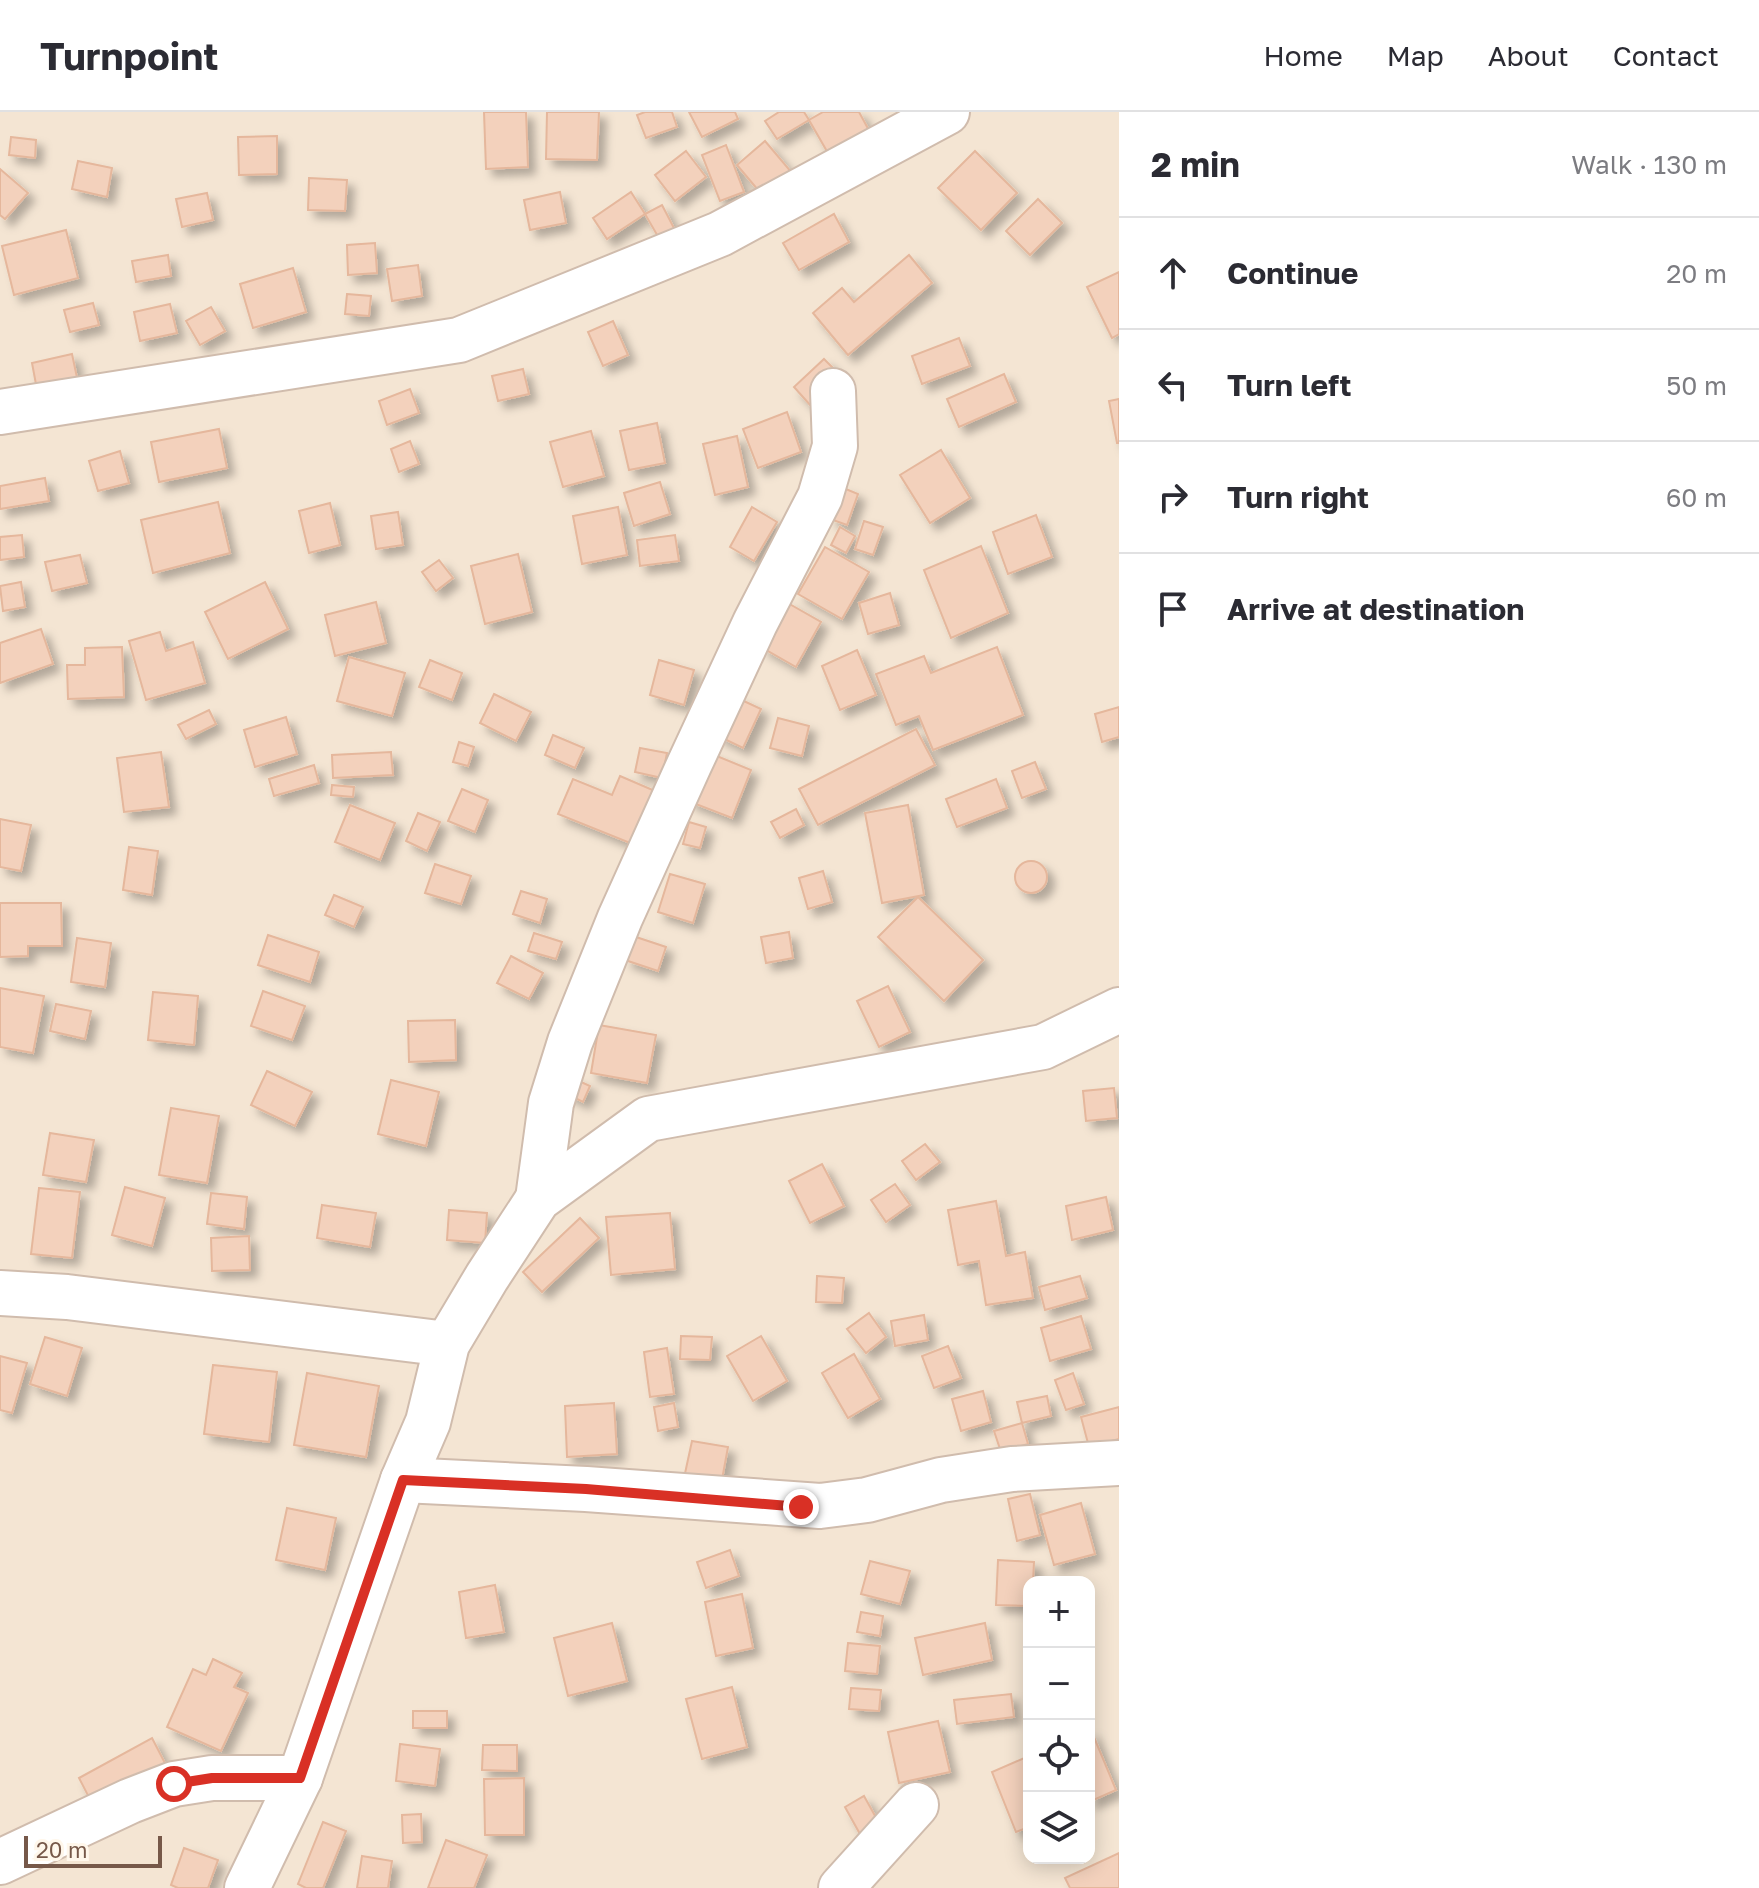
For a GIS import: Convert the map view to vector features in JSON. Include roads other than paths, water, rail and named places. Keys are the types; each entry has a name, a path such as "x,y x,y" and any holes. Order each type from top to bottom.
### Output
{"street":[{"path":"0,412 459,340 720,234 947,112"},
{"path":"538,1199 551,1103 570,1042 620,918 689,765 755,623 820,497 835,446 833,391"},
{"path":"247,1888 300,1778 403,1480 428,1422 447,1344 538,1199 648,1119 1043,1047 1119,1010"},
{"path":"0,1293 67,1297 447,1344"},
{"path":"403,1480 586,1489 820,1506 867,1500 941,1480 1012,1469 1119,1463"},
{"path":"0,1862 130,1801 174,1784 212,1778 300,1778"},
{"path":"841,1888 916,1805"}]}
